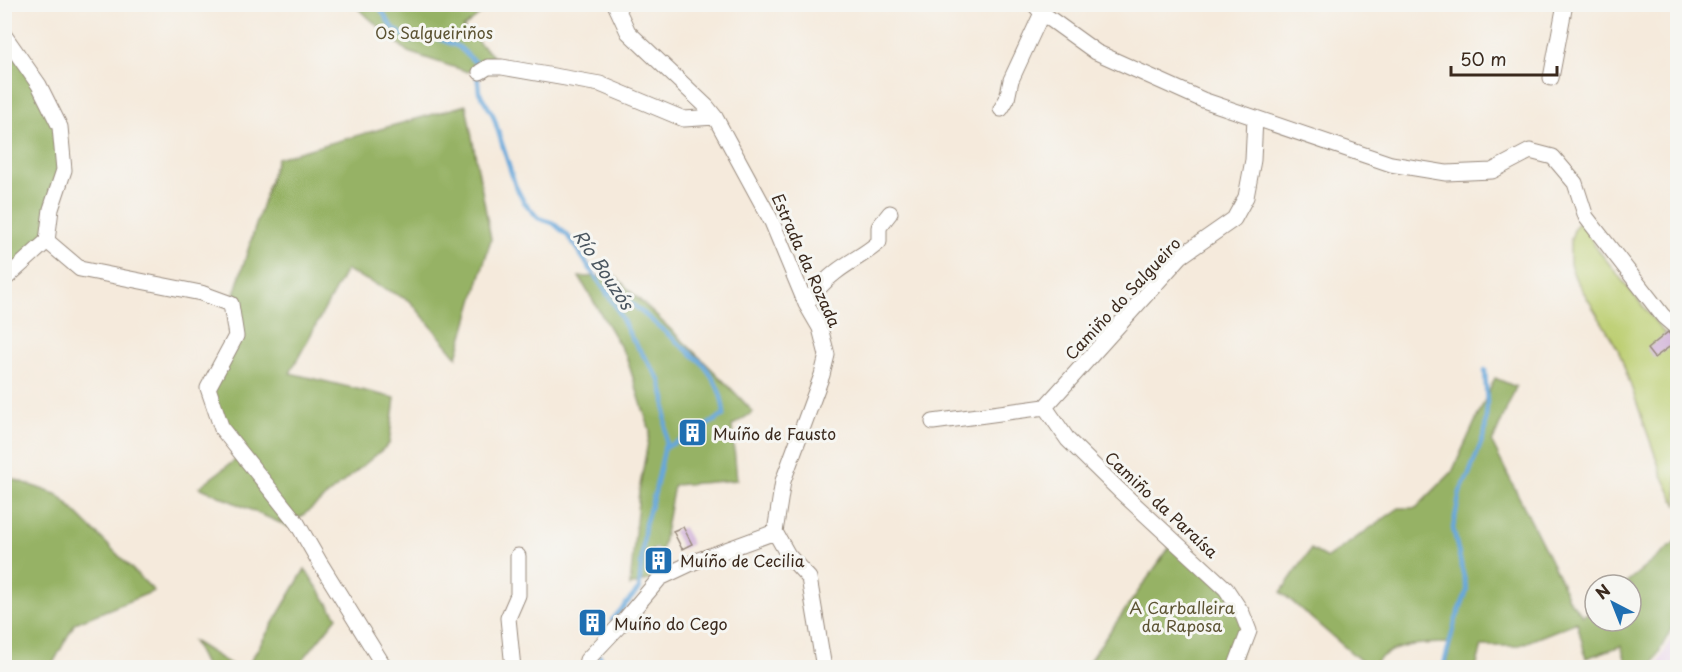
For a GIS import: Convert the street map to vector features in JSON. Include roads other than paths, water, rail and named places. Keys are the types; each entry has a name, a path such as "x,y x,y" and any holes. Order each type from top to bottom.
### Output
{"street":[{"name":"Estrada da Rozada","path":"615,4 628,32 715,117 772,222 806,304 820,328 827,355 822,375 783,481 775,532"},
{"path":"1551,78 1565,4"},
{"path":"1001,109 1007,99 1011,80 1038,9 1096,52 1203,100 1390,164 1446,173 1492,171 1530,151 1553,157 1575,183 1586,217 1663,316 1677,329"},
{"path":"4,35 39,85 60,128 64,170 51,209 47,241 4,280"},
{"path":"480,72 488,67 502,67 600,84 684,119 715,117"},
{"name":"Camiño do Salgueiro","path":"1045,407 1181,256 1234,219 1246,197 1253,160 1255,118"},
{"path":"806,304 817,289 836,271 867,253 879,242 879,227 890,213"},
{"path":"47,241 80,269 201,293 231,304 236,336 208,388 222,429 297,523 385,668"},
{"path":"933,422 1045,407"},
{"name":"Camiño da Paraísa","path":"1045,407 1068,440 1226,589 1242,613 1250,631 1235,668"},
{"path":"585,668 587,660 660,579 696,561 775,532 788,555 809,578 824,668"},
{"path":"513,668 508,618 518,594 518,556"}],"waterway":[{"name":"Río Bouzós","path":"378,4 391,26 411,41 427,34 459,47 476,63 479,92 493,115 515,185 524,202 538,218 553,223 568,236 616,307 631,337 660,380 665,399 666,441 655,492 645,524 639,589 612,620"},
{"path":"604,289 624,297 707,369 720,394 724,415 704,427"},
{"path":"1443,668 1455,622 1467,591 1453,528 1460,492 1485,433 1487,404 1485,370"},
{"path":"664,448 687,437"},
{"name":"Río Bouzós","path":"600,656 603,668"}],"place":[{"name":"Muíño de Fausto","path":"692,433"},
{"name":"Muíño de Cecilia","path":"659,560"},
{"name":"Muíño do Cego","path":"593,623"}],"park label":[{"name":"Os Salgueiriños","path":"434,32"},
{"name":"A Carballeira da Raposa","path":"1182,616"}]}
